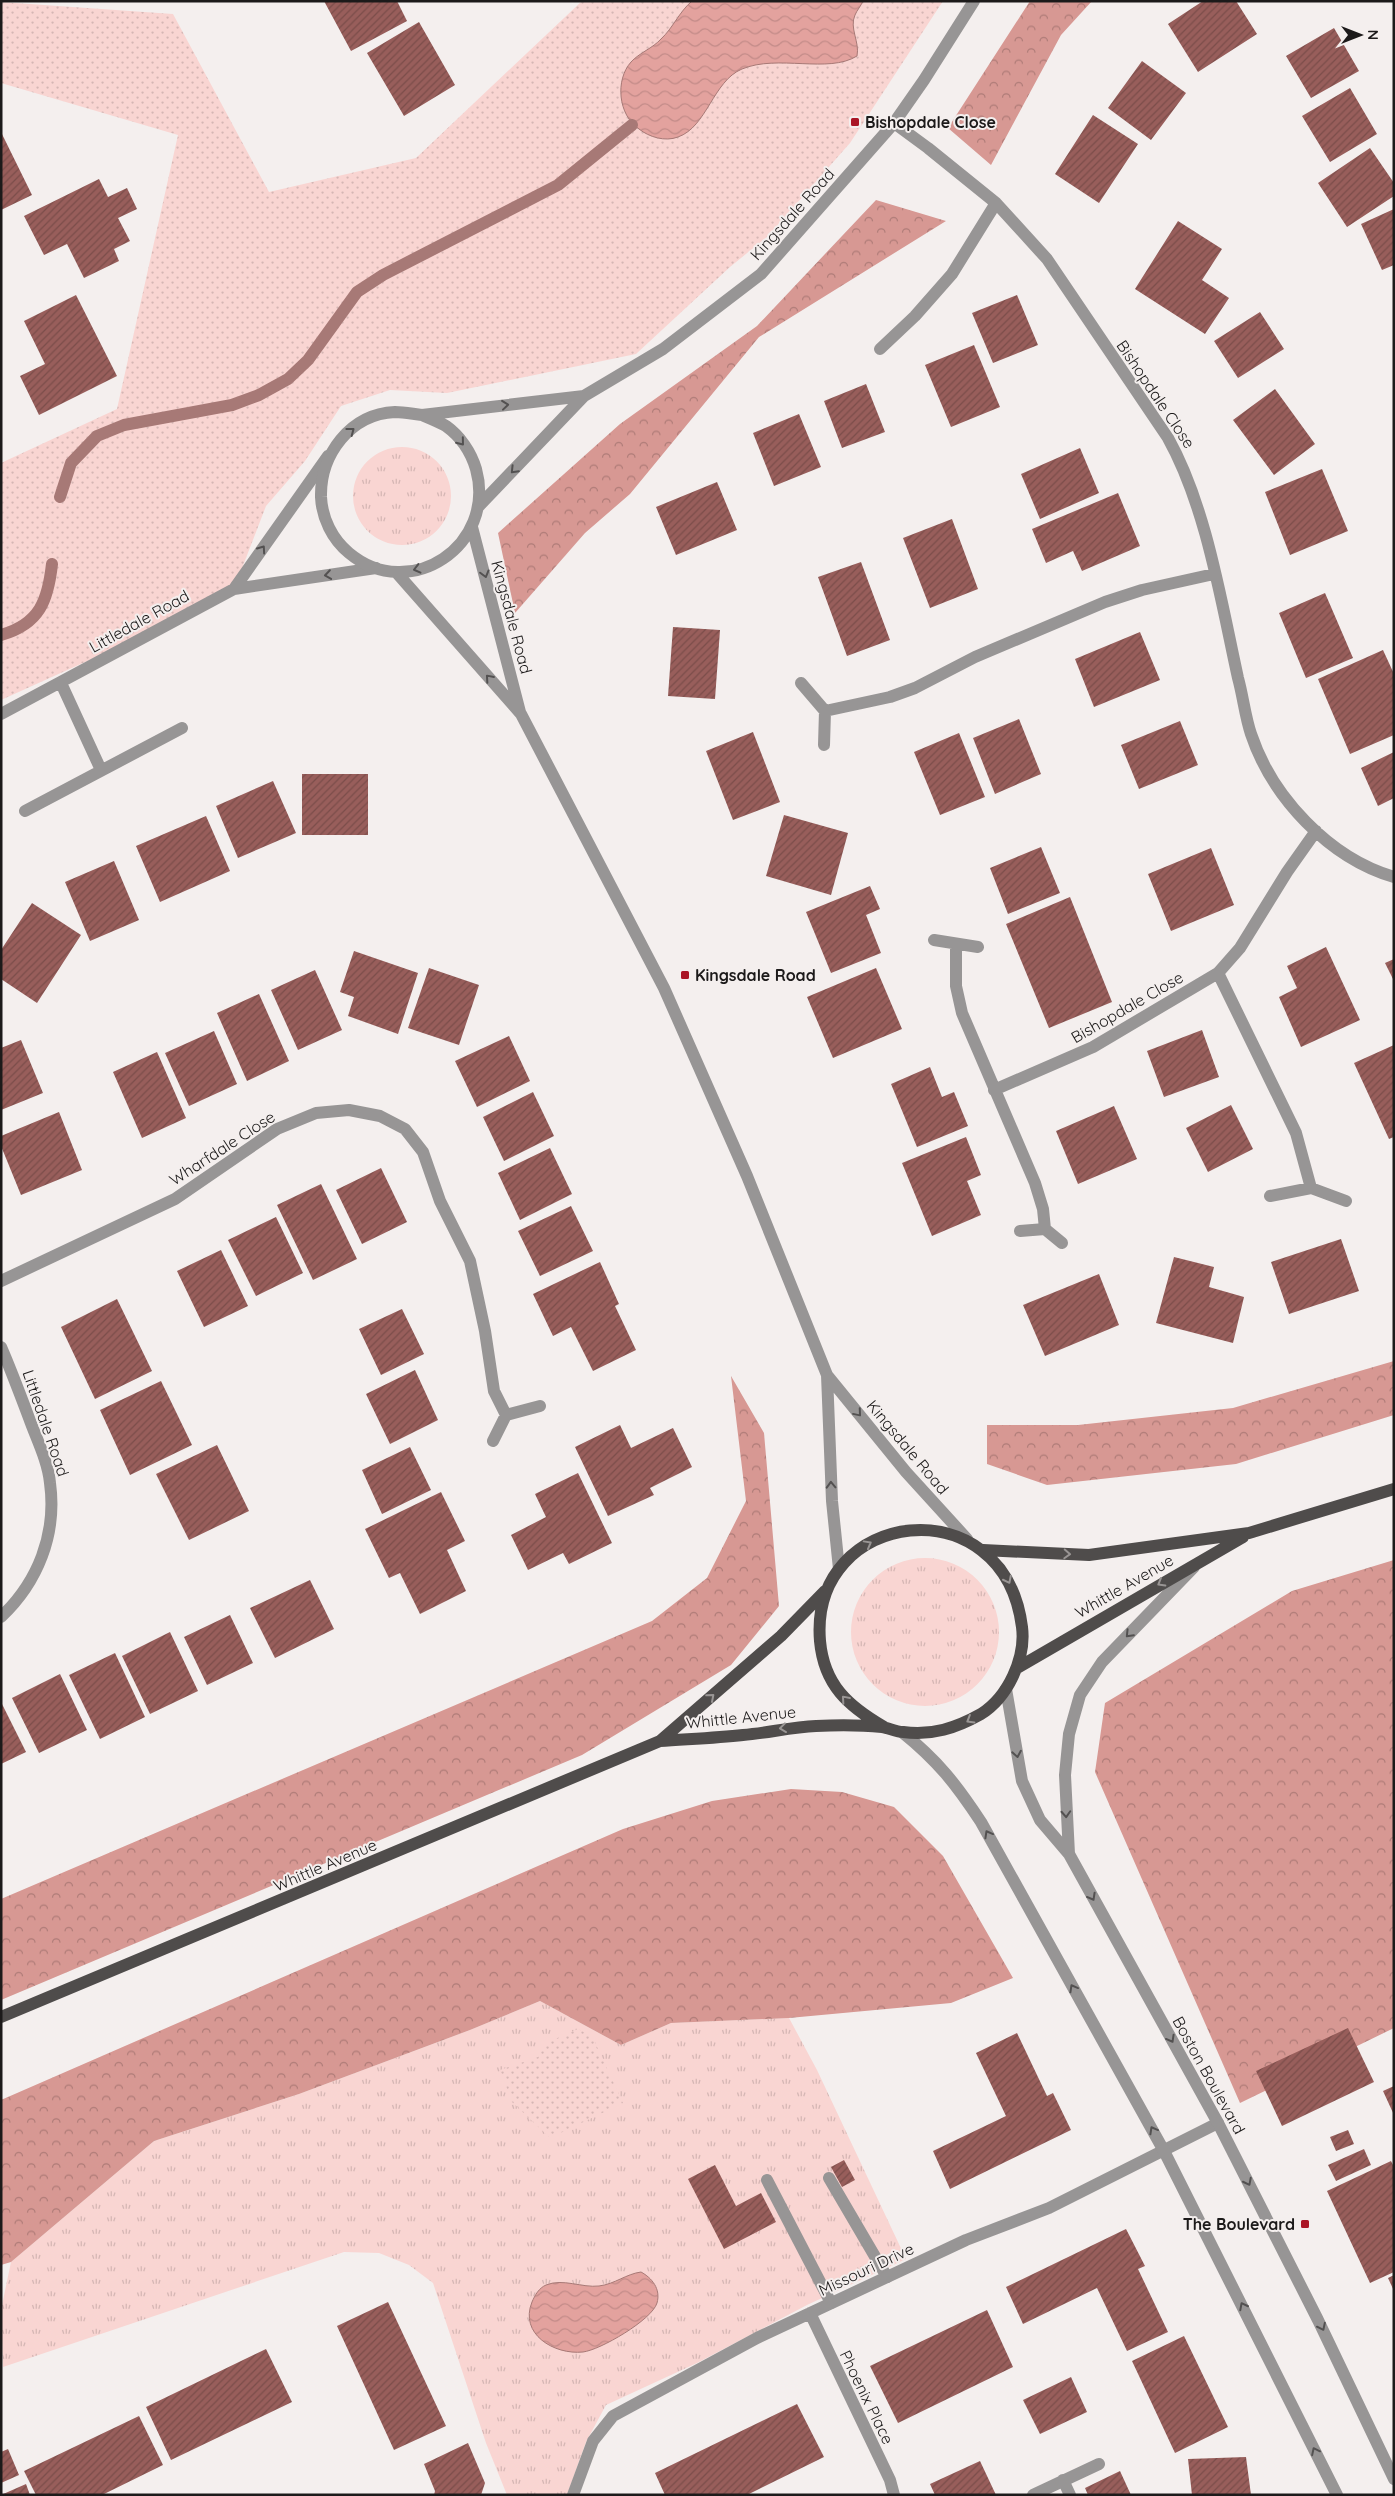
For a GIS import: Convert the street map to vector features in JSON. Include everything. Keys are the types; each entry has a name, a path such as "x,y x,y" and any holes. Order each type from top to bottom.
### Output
{"main road":[{"name":"Whittle Avenue","path":"983,1550 1089,1555 1249,1533 1394,1489"},
{"path":"933,1529 967,1539 983,1550 1006,1574 1019,1603 1024,1636 1017,1668 1006,1689 985,1711 960,1726 931,1734 902,1732 884,1727 855,1710 833,1686 821,1655 818,1622 826,1590 839,1569 865,1545 898,1531 933,1529"},
{"name":"Whittle Avenue","path":"1017,1668 1249,1533"},
{"name":"Whittle Avenue","path":"1,2016 660,1741 781,1636 826,1590"},
{"name":"Whittle Avenue","path":"660,1741 745,1735 781,1728 820,1726 884,1727"}],"street":[{"name":"Kingsdale Road","path":"479,506 584,396 663,349 761,274 894,123 924,80 974,1"},
{"name":"Bishopdale Close","path":"894,123 996,203 1047,259 1168,438 1183,464 1192,491 1214,574 1251,734 1266,766 1279,789 1316,831 1345,854 1380,873 1394,877"},
{"path":"880,349 915,316 952,274 996,203"},
{"name":"Kingsdale Road","path":"422,415 584,396"},
{"path":"395,412 422,415 446,426 463,442 474,461 480,484 479,506 472,527 460,545 440,562 416,570 396,572 376,568 358,560 340,546 328,527 321,506 320,479 329,454 346,432 369,418 395,412"},
{"name":"Littledale Road","path":"234,589 329,454"},
{"name":"Kingsdale Road","path":"472,527 521,714 664,988 746,1176 826,1375 906,1472 967,1539"},
{"name":"Littledale Road","path":"1,714 234,589 376,568"},
{"name":"Kingsdale Road","path":"396,572 521,714"},
{"path":"825,711 890,697 915,688 975,657 1105,602 1142,590 1214,574"},
{"path":"61,682 101,770"},
{"path":"800,682 825,711 824,745"},
{"path":"25,811 182,728"},
{"name":"Bishopdale Close","path":"994,1090 1092,1048 1218,973 1240,948 1287,872 1316,831"},
{"path":"934,940 978,947"},
{"path":"956,944 956,986 962,1013 1035,1183 1043,1209 1045,1229"},
{"path":"1218,973 1296,1133 1311,1188"},
{"name":"Wharfdale Close","path":"1,1281 175,1199 277,1129 316,1113 349,1110 380,1116 405,1129 423,1152 440,1201 470,1261 485,1331 494,1391 506,1415"},
{"path":"1270,1196 1311,1188 1346,1201"},
{"path":"1020,1231 1045,1229 1062,1243"},
{"name":"Littledale Road","path":"1,1347 4,1360 50,1482 52,1520 45,1551 33,1577 16,1602 1,1617"},
{"name":"Kingsdale Road","path":"826,1375 832,1501 839,1569"},
{"path":"493,1441 506,1415 540,1406"},
{"path":"1069,1854 1065,1774 1069,1734 1080,1695 1102,1662 1200,1561"},
{"name":"Boston Boulevard","path":"1006,1689 1022,1782 1040,1820 1069,1854 1218,2123 1318,2320 1394,2478"},
{"path":"902,1732 930,1754 955,1782 981,1822 1164,2150 1336,2495"},
{"name":"Missouri Drive","path":"573,2495 593,2441 613,2416 717,2359 810,2313 966,2240 1050,2208 1218,2123"},
{"path":"829,2178 887,2277"},
{"path":"767,2180 831,2303"},
{"name":"Phoenix Place","path":"810,2313 890,2480 894,2495"},
{"path":"1033,2495 1099,2464"},
{"path":"1063,2480 1070,2495"}],"green space":[{"path":"582,1 943,1 850,143 768,236 730,267 636,354 447,393 390,390 341,406 305,461 266,506 234,589 189,615 1,700 1,463 117,409 178,135 1,83 1,2 173,14 269,192 416,158"},
{"path":"1030,1 1092,1 1061,35 991,165 948,128"},
{"path":"876,200 946,221 759,337 630,494 585,533 515,613 498,533 620,424 757,326"},
{"path":"402,447 421,451 437,461 447,477 451,496 447,515 437,531 421,541 402,545 383,541 367,531 357,515 353,496 357,477 367,461 383,451"},
{"path":"1394,1361 1394,1415 1236,1464 1047,1485 987,1464 987,1425 1078,1425 1233,1408"},
{"path":"731,1376 764,1433 779,1606 731,1665 582,1755 1,2000 1,1899 652,1621 707,1578 746,1501"},
{"path":"925,1558 953,1564 977,1580 993,1604 999,1632 993,1660 977,1684 953,1700 925,1706 897,1700 873,1684 857,1660 851,1632 857,1604 873,1580 897,1564"},
{"path":"1394,1560 1394,2028 1240,2103 1095,1772 1105,1703 1292,1591"},
{"path":"791,1789 842,1792 894,1807 943,1856 1013,1978 951,2003 789,2018 671,2023 621,2045 540,2001 470,2030 299,2094 154,2141 11,2262 1,2265 1,2100 623,1829 712,1801"},
{"path":"540,2001 621,2045 671,2023 789,2018 817,2070 906,2259 807,2305 697,2363 606,2405 586,2442 567,2495 507,2495 486,2443 433,2283 409,2265 379,2253 344,2252 3,2367 1,2310 11,2262 154,2141 299,2094 470,2030"},
{"path":"578,2029 592,2036 623,2103 550,2138 512,2102 500,2070 538,2057 546,2043"}],"water":[{"path":"692,1 863,1 853,20 858,51 857,56 832,64 771,63 742,69 724,83 696,124 688,132 668,139 652,136 639,129 627,115 621,97 623,78 631,62 661,39"},
{"path":"641,2272 655,2284 658,2293 657,2303 646,2318 601,2346 583,2352 561,2350 542,2340 530,2324 529,2313 534,2297 546,2285 559,2282 599,2286"}],"building":[{"path":"324,1 397,1 407,21 351,51"},
{"path":"1203,1 1236,1 1257,34 1198,72 1168,24"},
{"path":"419,22 455,85 404,116 367,53"},
{"path":"1334,28 1359,71 1311,98 1286,56"},
{"path":"1142,61 1186,93 1151,140 1108,108"},
{"path":"1350,88 1377,134 1330,162 1302,116"},
{"path":"1093,115 1138,144 1099,203 1055,174"},
{"path":"1,132 32,195 1,210"},
{"path":"1370,148 1394,183 1394,196 1347,227 1318,183"},
{"path":"99,179 108,197 127,188 137,209 118,218 130,241 114,249 119,261 84,278 67,244 44,255 24,216"},
{"path":"1394,209 1394,265 1382,270 1361,224"},
{"path":"1178,221 1222,249 1202,280 1229,298 1205,334 1135,289"},
{"path":"76,295 117,376 39,415 20,376 45,364 24,321"},
{"path":"1017,295 1038,345 993,363 972,313"},
{"path":"1260,312 1284,349 1238,378 1214,341"},
{"path":"974,345 1000,407 951,427 925,365"},
{"path":"866,384 885,432 842,448 824,401"},
{"path":"1275,389 1315,444 1274,475 1233,420"},
{"path":"799,414 821,467 774,486 753,433"},
{"path":"1080,448 1099,493 1040,519 1021,474"},
{"path":"1322,469 1348,531 1290,555 1265,492"},
{"path":"717,482 737,530 676,555 656,507"},
{"path":"1118,493 1140,546 1082,571 1073,551 1046,563 1032,529"},
{"path":"952,519 978,589 930,608 903,538"},
{"path":"861,562 890,640 847,656 818,577"},
{"path":"1325,593 1353,658 1306,678 1279,613"},
{"path":"673,627 720,630 715,699 668,696"},
{"path":"1140,632 1160,680 1094,707 1075,659"},
{"path":"1383,650 1394,674 1394,735 1350,754 1318,679"},
{"path":"1019,719 1041,774 995,794 973,738"},
{"path":"1180,721 1198,765 1139,789 1121,745"},
{"path":"753,732 780,802 733,820 706,751"},
{"path":"959,733 985,797 940,815 914,752"},
{"path":"1394,752 1394,798 1378,806 1361,768"},
{"path":"302,774 368,774 368,835 302,835"},
{"path":"273,781 296,833 238,858 216,806"},
{"path":"784,815 848,833 831,895 766,876"},
{"path":"206,816 230,871 160,902 136,846"},
{"path":"1041,847 1060,893 1008,914 990,868"},
{"path":"1211,848 1234,905 1171,931 1148,874"},
{"path":"114,861 139,920 90,941 65,882"},
{"path":"870,886 880,909 866,915 881,953 831,973 806,912"},
{"path":"1070,897 1112,1002 1049,1028 1006,924"},
{"path":"32,903 81,935 37,1003 1,979 1,950"},
{"path":"1326,947 1360,1020 1301,1047 1279,997 1297,988 1287,966"},
{"path":"354,951 418,973 398,1034 348,1016 354,997 340,992"},
{"path":"1394,959 1394,981 1385,963"},
{"path":"429,968 479,985 459,1045 408,1028"},
{"path":"876,968 902,1029 833,1058 807,997"},
{"path":"315,970 342,1030 298,1050 271,990"},
{"path":"259,994 289,1061 247,1081 217,1013"},
{"path":"1202,1030 1219,1077 1164,1097 1147,1051"},
{"path":"214,1031 237,1084 189,1106 165,1053"},
{"path":"509,1036 530,1081 477,1107 455,1061"},
{"path":"21,1040 43,1093 1,1110 1,1048"},
{"path":"1394,1045 1394,1137 1389,1139 1354,1063"},
{"path":"157,1052 186,1118 142,1138 113,1072"},
{"path":"930,1067 942,1097 954,1092 968,1126 917,1147 891,1084"},
{"path":"533,1092 554,1136 504,1161 483,1117"},
{"path":"1231,1105 1253,1149 1208,1172 1186,1128"},
{"path":"1114,1106 1137,1159 1078,1184 1056,1131"},
{"path":"59,1112 82,1170 21,1195 1,1146 1,1136"},
{"path":"966,1137 981,1175 967,1181 981,1215 932,1236 902,1163"},
{"path":"550,1148 572,1194 520,1220 498,1173"},
{"path":"381,1168 407,1222 362,1244 336,1190"},
{"path":"321,1184 357,1259 313,1280 277,1205"},
{"path":"571,1206 593,1251 540,1276 518,1231"},
{"path":"276,1217 303,1273 256,1296 228,1240"},
{"path":"1341,1239 1359,1291 1289,1314 1271,1262"},
{"path":"221,1250 248,1306 204,1327 177,1271"},
{"path":"1174,1257 1214,1267 1209,1287 1244,1297 1233,1343 1156,1323"},
{"path":"600,1262 619,1304 615,1306 636,1350 593,1371 571,1327 553,1336 533,1294"},
{"path":"1099,1274 1119,1325 1045,1356 1023,1305"},
{"path":"117,1299 152,1371 95,1399 61,1327"},
{"path":"402,1309 424,1354 381,1375 359,1329"},
{"path":"415,1370 438,1420 390,1444 366,1394"},
{"path":"161,1381 192,1445 130,1475 100,1410"},
{"path":"620,1425 631,1448 673,1428 692,1467 650,1488 654,1495 608,1516 575,1447"},
{"path":"217,1445 249,1511 189,1540 156,1474"},
{"path":"410,1447 431,1490 382,1514 362,1470"},
{"path":"578,1473 612,1543 569,1564 563,1553 528,1570 511,1535 546,1517 535,1494"},
{"path":"441,1492 465,1541 447,1550 466,1591 420,1614 400,1573 389,1578 365,1529"},
{"path":"310,1580 334,1629 275,1658 250,1608"},
{"path":"230,1615 253,1663 207,1685 184,1637"},
{"path":"170,1632 198,1691 150,1714 122,1656"},
{"path":"115,1653 145,1717 100,1739 69,1675"},
{"path":"60,1674 87,1730 39,1753 12,1698"},
{"path":"1,1702 26,1752 1,1764"},
{"path":"1348,2028 1374,2082 1282,2126 1256,2071"},
{"path":"1017,2033 1047,2096 1053,2093 1071,2130 950,2189 933,2151 1006,2116 976,2053"},
{"path":"1394,2086 1394,2115 1383,2091"},
{"path":"1348,2130 1354,2144 1336,2151 1330,2137"},
{"path":"1364,2149 1371,2165 1336,2181 1328,2165"},
{"path":"844,2160 855,2180 842,2187 831,2167"},
{"path":"1391,2161 1394,2167 1394,2272 1370,2283 1327,2191"},
{"path":"715,2165 736,2206 761,2193 776,2222 724,2249 688,2179"},
{"path":"1126,2229 1145,2266 1138,2269 1168,2332 1127,2351 1097,2288 1023,2324 1006,2287"},
{"path":"1394,2275 1394,2291 1388,2278"},
{"path":"388,2302 446,2426 394,2450 337,2326"},
{"path":"987,2310 1013,2367 898,2423 870,2366"},
{"path":"1184,2336 1228,2427 1175,2453 1132,2361"},
{"path":"266,2349 292,2402 171,2460 146,2407"},
{"path":"1071,2377 1087,2412 1040,2434 1023,2400"},
{"path":"797,2404 824,2457 747,2495 665,2495 655,2473"},
{"path":"139,2416 163,2465 102,2495 36,2495 24,2471"},
{"path":"468,2443 485,2483 481,2495 434,2495 435,2491 424,2464"},
{"path":"8,2449 19,2475 1,2483 1,2452"},
{"path":"1246,2457 1251,2495 1192,2495 1188,2459"},
{"path":"980,2461 996,2495 935,2495 930,2484"},
{"path":"1120,2471 1131,2495 1088,2495 1085,2488"},
{"path":"26,2484 30,2495 1,2495"}],"waterway":[{"path":"60,497 71,463 97,436 124,425 232,405 259,395 288,379 308,360 357,292 383,275 558,185 632,125"},
{"path":"1,635 25,624 40,609 48,589 52,564"}],"place":[{"name":"Bishopdale Close","path":"855,122"},
{"name":"Kingsdale Road","path":"685,975"},
{"name":"The Boulevard","path":"1305,2224"}]}
